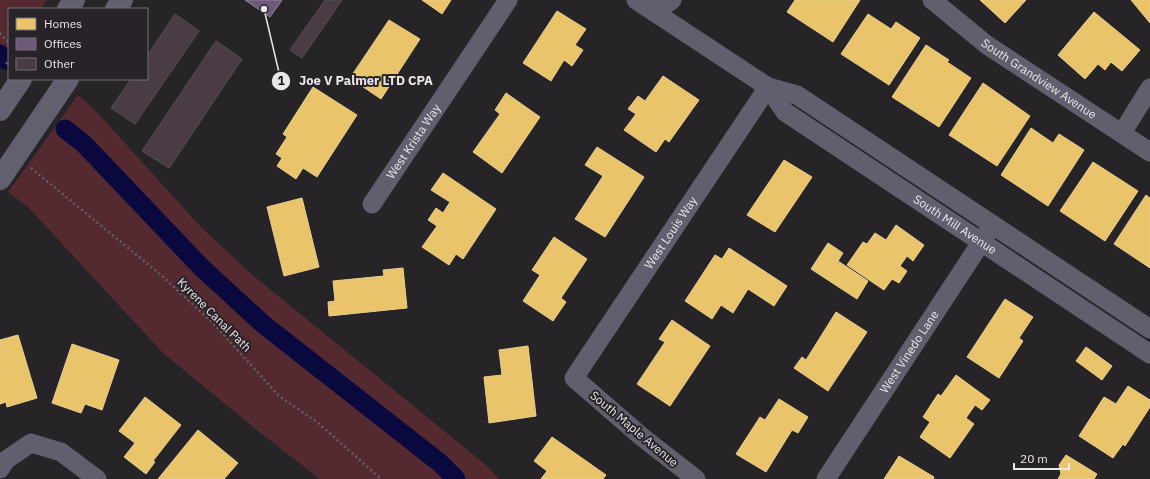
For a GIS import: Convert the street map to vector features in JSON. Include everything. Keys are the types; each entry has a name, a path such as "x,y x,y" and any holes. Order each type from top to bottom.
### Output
{"main road":[{"path":"0,110 20,80"},
{"path":"0,180 67,80"}],"street":[{"name":"West Krista Way","path":"372,204 508,0"},
{"name":"South Mill Avenue","path":"636,0 656,6 768,87 785,112 1150,354"},
{"path":"656,6 672,0"},
{"name":"South Grandview Avenue","path":"932,0 987,45 1150,152"},
{"name":"South Mill Avenue","path":"768,87 797,95 1150,329"},
{"name":"West Louis Way","path":"574,378 768,87"},
{"path":"1122,133 1150,88"},
{"name":"West Vinedo Lane","path":"826,479 993,225"},
{"name":"South Maple Avenue","path":"574,378 642,437 696,479"},
{"path":"0,469 6,460 31,443 61,452 97,479"}],"path":[{"path":"0,33 8,42"},
{"name":"Kyrene Canal Path","path":"30,168 161,275 212,322 279,396 318,422 381,479"}],"shaded area":[{"path":"0,0 47,0 42,8 8,8 8,53 0,44"},
{"path":"78,95 96,111 198,224 250,273 486,465 499,479 320,479 258,431 163,353 28,207 8,192"}],"building: Homes":[{"path":"422,0 451,0 442,14"},
{"path":"795,0 860,0 833,42 787,12"},
{"path":"980,0 1026,0 1005,23"},
{"path":"1131,0 1150,0 1150,23"},
{"path":"557,11 586,29 575,45 583,50 572,66 564,60 551,81 523,63"},
{"path":"1094,12 1140,50 1122,71 1111,62 1105,70 1098,64 1085,79 1058,55"},
{"path":"868,14 891,29 896,22 920,38 889,85 841,54"},
{"path":"389,20 420,39 381,99 350,78"},
{"path":"926,45 949,60 947,62 971,78 939,127 892,97"},
{"path":"663,76 699,100 669,142 665,139 656,152 624,130 636,114 628,109 638,96 645,101"},
{"path":"983,83 1030,116 997,166 949,135"},
{"path":"313,87 357,115 317,177 303,168 296,179 277,166 282,158 276,154 287,137 283,134"},
{"path":"506,93 540,117 502,173 473,152 500,114 495,110"},
{"path":"1031,128 1053,143 1059,134 1084,150 1048,206 1001,175"},
{"path":"597,147 644,177 605,237 575,219 603,176 585,165"},
{"path":"784,160 812,177 775,232 747,215"},
{"path":"1093,162 1138,191 1105,241 1060,211"},
{"path":"443,173 496,209 463,259 456,254 449,265 422,247 437,226 428,220 436,208 443,213 450,202 431,190"},
{"path":"1146,195 1150,198 1150,268 1114,244"},
{"path":"302,198 319,267 284,276 267,207"},
{"path":"896,225 924,245 913,261 907,256 900,266 907,271 899,283 892,279 884,290 847,265 863,242 867,244 875,233 886,240"},
{"path":"554,237 587,259 561,298 566,302 553,321 523,301 540,275 532,270"},
{"path":"828,243 843,253 838,261 868,281 857,299 811,269"},
{"path":"729,248 787,286 774,306 748,289 733,313 721,305 712,319 685,301 715,255 722,259"},
{"path":"403,268 407,308 329,316 328,302 335,301 333,281 384,276 383,270"},
{"path":"1005,299 1033,317 1019,338 1023,341 999,378 967,357"},
{"path":"836,312 867,332 828,391 794,368 802,357 806,360"},
{"path":"672,320 710,346 670,406 637,384 665,342 659,339"},
{"path":"18,335 37,398 7,407 6,402 0,404 0,340"},
{"path":"72,344 119,360 102,410 85,404 81,413 52,403"},
{"path":"528,346 536,416 489,423 484,377 502,375 499,350"},
{"path":"1086,347 1112,366 1102,380 1076,361"},
{"path":"956,375 990,400 982,410 975,405 966,418 974,424 950,458 920,437 930,422 923,417 938,394 941,396"},
{"path":"1128,386 1150,400 1150,407 1125,446 1123,444 1113,458 1079,436 1104,397 1116,404"},
{"path":"145,397 181,425 153,461 155,462 146,474 124,457 135,443 119,431"},
{"path":"779,399 808,417 798,433 792,430 766,472 736,454 760,417 765,420"},
{"path":"198,430 238,463 224,479 158,479"},
{"path":"552,437 606,475 603,479 541,479 547,471 534,461"},
{"path":"1066,455 1097,474 1094,479 1058,479 1061,474 1059,465"},
{"path":"899,456 934,477 933,479 884,479"}],"building: Offices":[{"path":"245,0 282,0 270,17"}],"building: Other":[{"path":"325,0 342,0 302,58 290,50"},
{"path":"175,14 199,31 135,124 111,108 130,80 148,80 148,54"},
{"path":"216,41 242,59 169,168 142,151"}],"waterway":[{"path":"0,54 5,60"},
{"path":"65,129 84,144 201,267 263,324 440,463 456,479"}],"place":[{"name":"Joe V Palmer LTD CPA","path":"264,9"}]}
